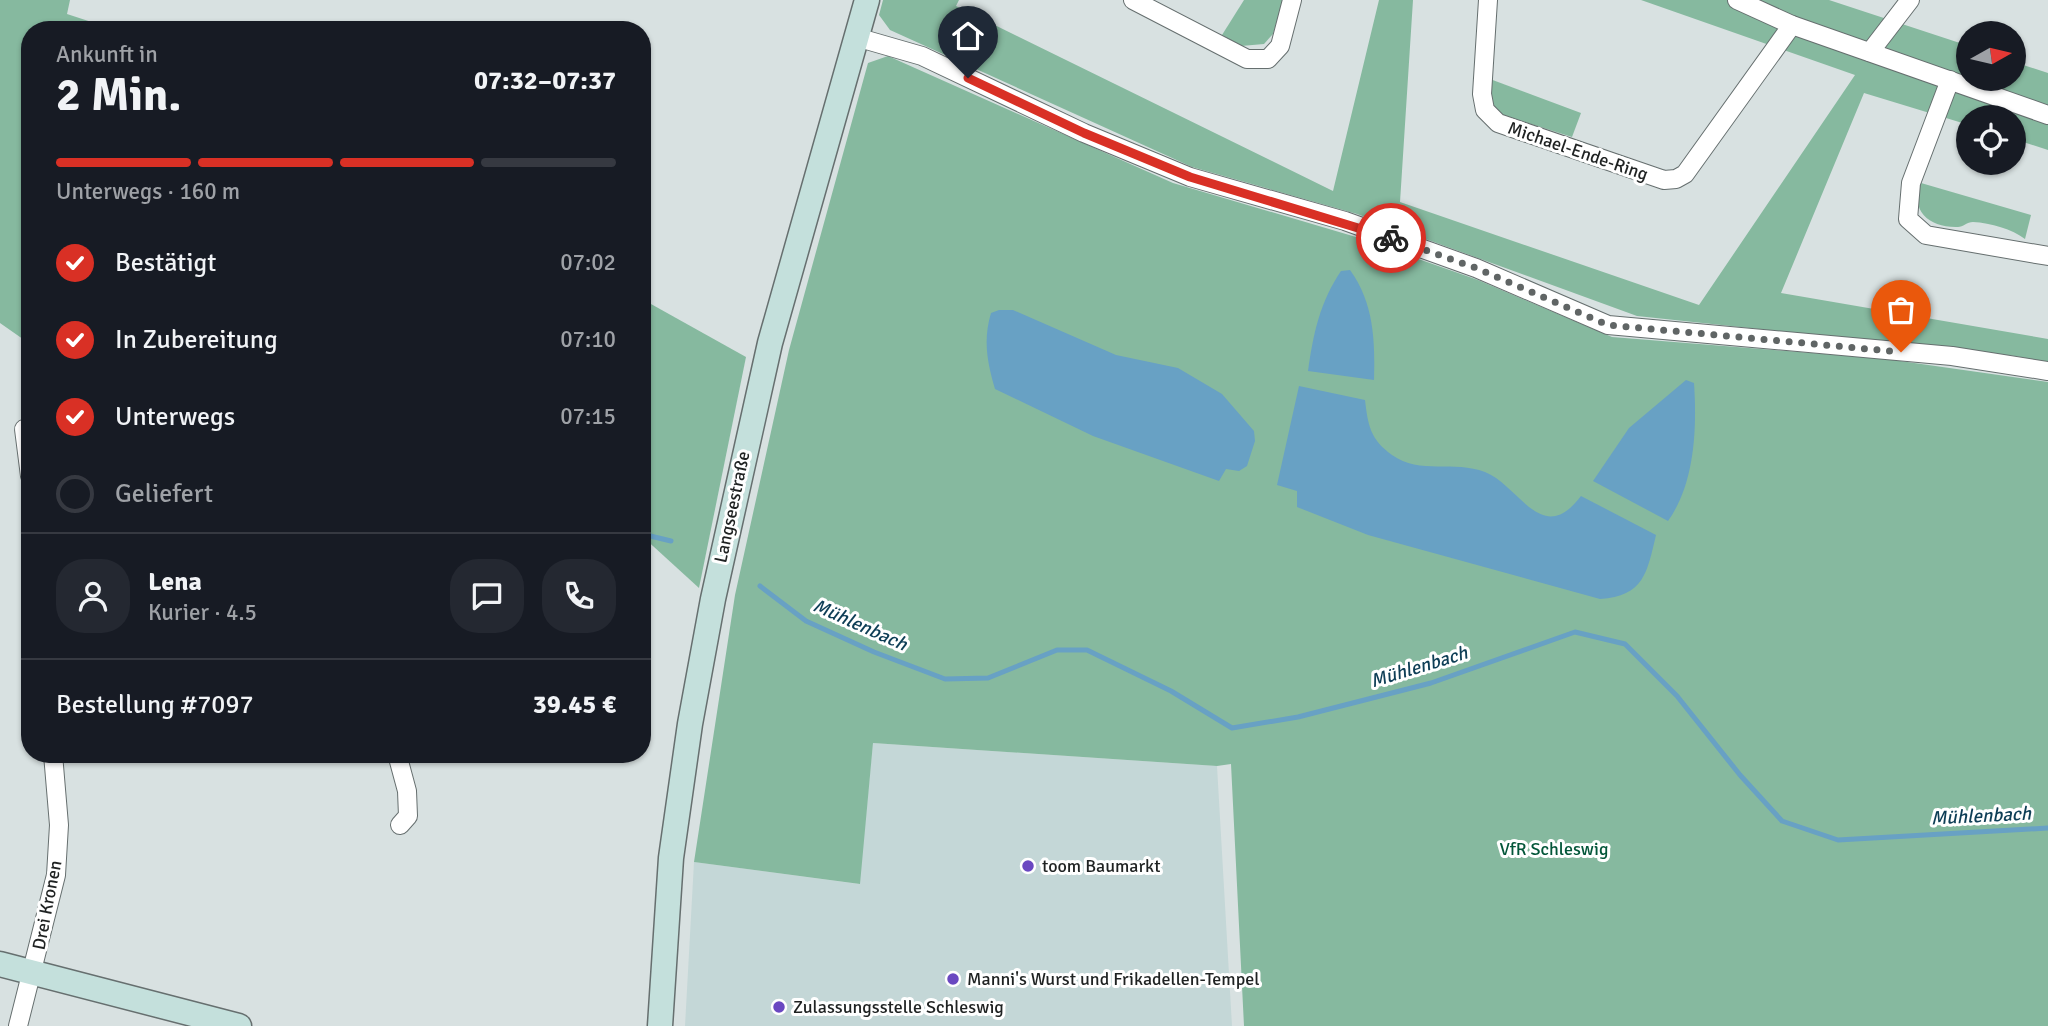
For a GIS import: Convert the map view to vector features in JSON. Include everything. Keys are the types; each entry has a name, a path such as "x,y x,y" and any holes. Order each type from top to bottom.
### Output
{"street":[{"name":"Langseestraße","path":"660,1026 671,858 690,724 715,586 770,343 867,0"},
{"path":"1133,0 1247,59 1268,59 1280,46 1292,0"},
{"name":"Michael-Ende-Ring","path":"1488,0 1482,94 1485,110 1498,123 1664,180 1676,179 1685,174 1792,25"},
{"path":"1737,0 1792,25 2048,115"},
{"path":"1870,52 1910,0"},
{"path":"856,37 922,55 1084,133 1190,177 1358,226 1476,268 1608,325 1952,356 2048,371"},
{"path":"1950,80 1911,183 1908,219 1926,235 2048,256"},
{"name":"Drei Kronen","path":"18,1026 56,875 58,763"},
{"path":"399,763 407,792 408,816 400,825"},
{"path":"0,964 239,1026"}],"shaded area":[{"path":"873,743 1217,766 1232,1026 685,1026 694,862 859,884"}],"green space":[{"path":"0,0 70,0 67,14 88,21 21,21 21,338 0,323"},
{"path":"883,0 959,0 956,6 1333,191 1379,0 1413,0 1400,202 1699,305 1855,75 1641,0 1829,0 1956,42 1956,91 2026,91 2026,66 2048,73 2048,150 2026,143 2026,105 1956,105 1956,121 1864,93 1781,293 2048,339 2048,362 2015,356 1637,316 1357,214 1192,167 890,30 879,15"},
{"path":"1244,0 1283,0 1273,34 1264,44 1241,46 1222,35"},
{"name":"VfR Schleswig","path":"888,56 1173,183 1356,237 1478,280 1612,337 1886,359 2048,382 2048,1026 1244,1026 1231,764 1217,766 873,743 860,884 694,862 735,595 789,350 868,63"},
{"path":"1490,79 1581,113 1572,137 1503,115 1491,103"},
{"path":"1921,183 2031,215 2025,239 2008,229 1987,224 1973,222 1960,227 1948,227 1931,221 1924,216 1918,202"},
{"path":"651,304 746,357 699,588 651,544"}],"water":[{"path":"1350,270 1368,309 1373,337 1374,380 1308,371 1315,331 1323,307 1341,271"},
{"path":"1013,310 1116,355 1178,368 1222,394 1254,431 1255,441 1247,466 1239,471 1226,469 1219,481 1093,436 995,389 987,342 991,313"},
{"path":"1686,380 1694,383 1692,455 1684,490 1668,521 1593,481 1629,428"},
{"path":"1299,386 1365,400 1369,424 1375,437 1392,455 1403,461 1485,472 1498,479 1532,509 1543,515 1554,516 1567,510 1581,496 1656,535 1646,571 1635,587 1626,593 1600,599 1368,535 1297,507 1297,491 1277,485"}],"waterway":[{"name":"Mühlenbach","path":"651,536 671,541"},
{"name":"Mühlenbach","path":"760,586 806,621 874,652 945,679 988,678 1057,650 1087,650 1171,691 1232,728 1298,717 1431,683 1575,632 1625,644 1677,696 1740,775 1782,821 1838,840 2048,828"}],"way so far":[{"path":"1391,238 1476,268 1608,325 1901,352"}],"place":[{"name":"toom Baumarkt","path":"1028,866"},
{"name":"Manni's Wurst und Frikadellen-Tempel","path":"953,979"},
{"name":"Zulassungsstelle Schleswig","path":"779,1007"}],"route":[{"path":"968,78 1084,133 1190,177 1345,221 1391,238"}]}
